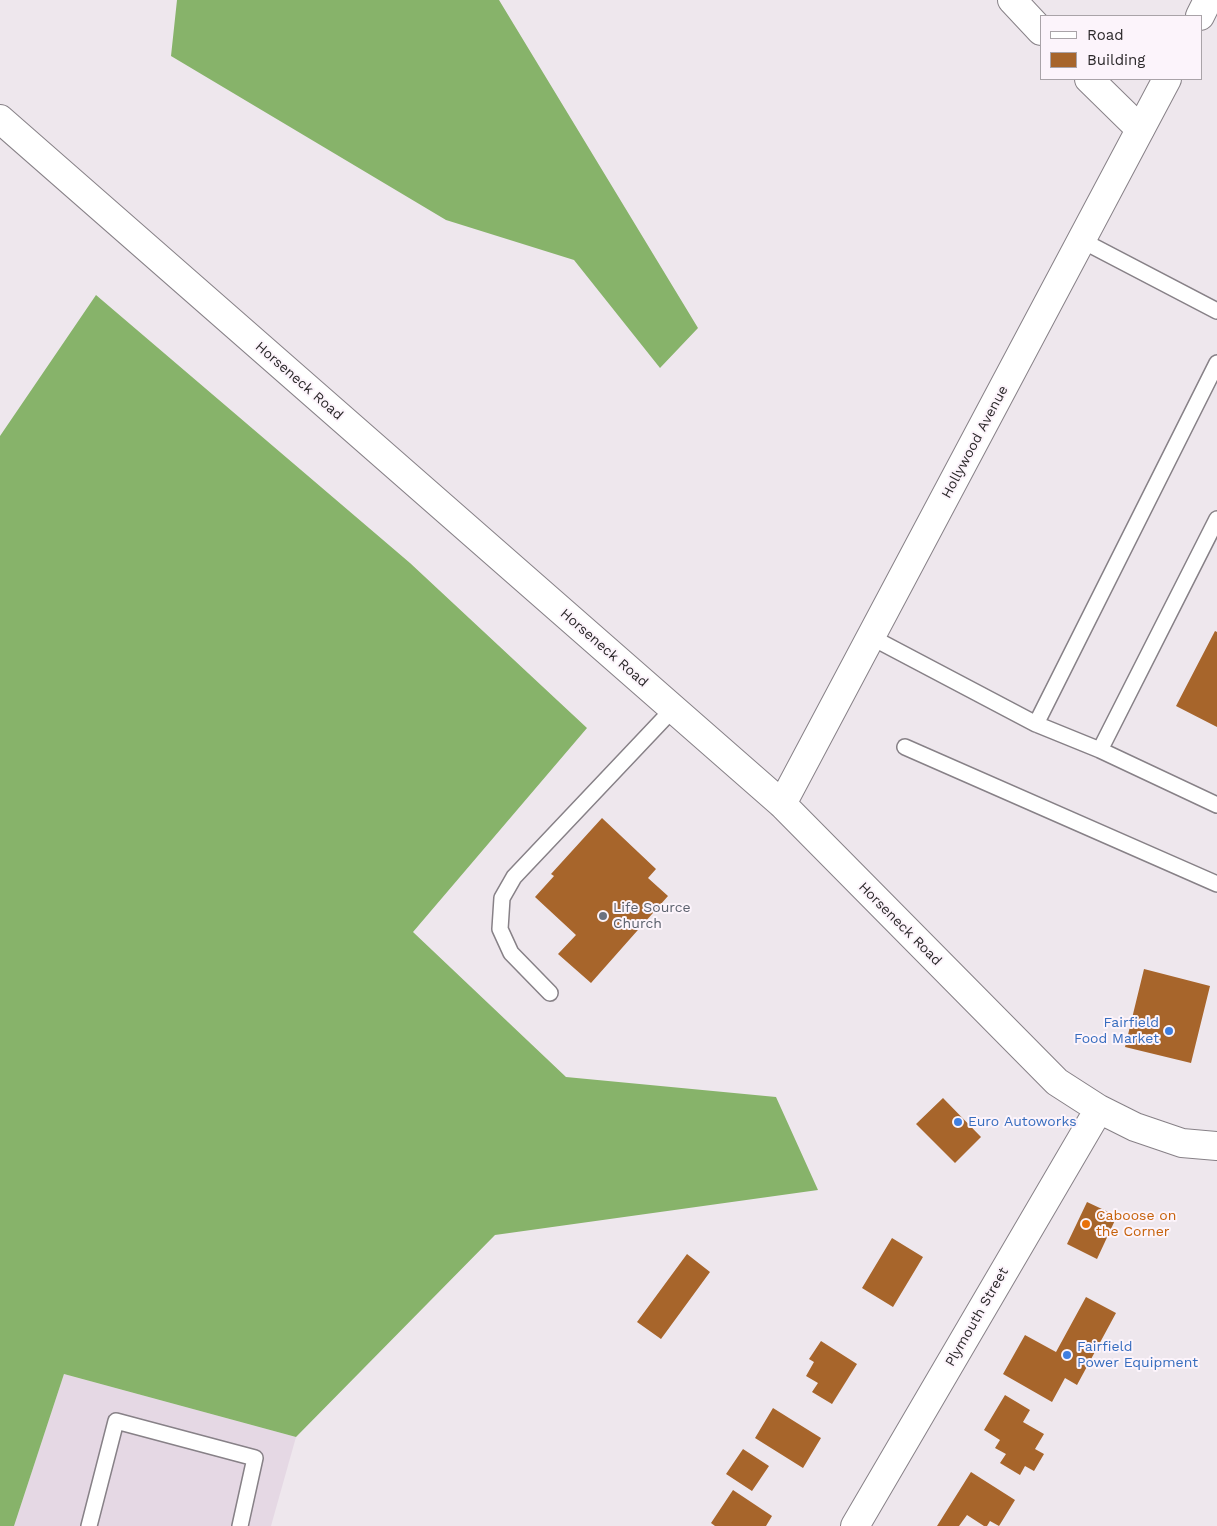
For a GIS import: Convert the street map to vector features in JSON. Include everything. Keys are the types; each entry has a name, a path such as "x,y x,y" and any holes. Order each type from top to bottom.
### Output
{"street":[{"path":"1012,0 1040,31"},
{"path":"1200,15 1208,0"},
{"path":"1090,80 1140,129"},
{"name":"Hollywood Avenue","path":"782,804 1166,80"},
{"name":"Horseneck Road","path":"0,119 782,804 1058,1082 1099,1109 1135,1127 1182,1143 1217,1146"},
{"name":"Plymouth Street","path":"854,1526 1099,1109"}],"lane":[{"path":"1081,240 1217,311"},
{"path":"1036,724 1217,363"},
{"path":"1100,750 1217,519"},
{"path":"871,637 1036,724 1100,750 1217,805"},
{"path":"550,994 511,953 500,929 502,898 514,877 673,709"},
{"path":"905,747 1217,884"},
{"path":"89,1526 116,1420 255,1458 240,1526"}],"shaded area":[{"path":"64,1374 296,1437 271,1526 14,1526"}],"green space":[{"path":"177,0 499,0 698,328 660,368 574,260 446,220 171,56"},
{"path":"96,295 410,563 587,728 413,932 566,1077 776,1097 818,1190 495,1235 296,1437 64,1374 14,1526 0,1526 0,436"}],"building":[{"path":"1215,631 1217,632 1217,727 1176,706"},
{"name":"Life Source Church","path":"602,818 656,869 648,878 668,896 591,983 558,954 576,935 535,897 554,876 551,874"},
{"path":"1144,969 1210,986 1191,1063 1125,1047"},
{"path":"943,1098 981,1137 955,1163 916,1124"},
{"path":"1087,1202 1117,1216 1097,1259 1067,1244"},
{"path":"892,1238 923,1257 893,1307 862,1288"},
{"path":"687,1254 710,1272 661,1339 637,1322"},
{"path":"1086,1297 1116,1313 1077,1385 1065,1378 1052,1402 1003,1374 1025,1335 1056,1352"},
{"path":"821,1341 857,1364 832,1404 812,1392 818,1383 806,1376 814,1362 809,1359"},
{"path":"1005,1395 1030,1410 1023,1422 1044,1434 1035,1449 1044,1454 1034,1471 1025,1466 1020,1475 1000,1463 1006,1454 995,1448 1000,1440 984,1430"},
{"path":"773,1408 821,1438 803,1468 755,1438"},
{"path":"743,1449 769,1466 752,1491 726,1474"},
{"path":"971,1472 1015,1500 999,1526 990,1521 987,1526 984,1526 967,1515 959,1526 937,1526"},
{"path":"733,1490 772,1516 766,1526 715,1526 711,1523"}],"place":[{"name":"Life Source Church","path":"603,916"},
{"name":"Fairfield Food Market","path":"1169,1031"},
{"name":"Euro Autoworks","path":"958,1122"},
{"name":"Caboose on the Corner","path":"1086,1224"},
{"name":"Fairfield Power Equipment","path":"1067,1355"}]}
